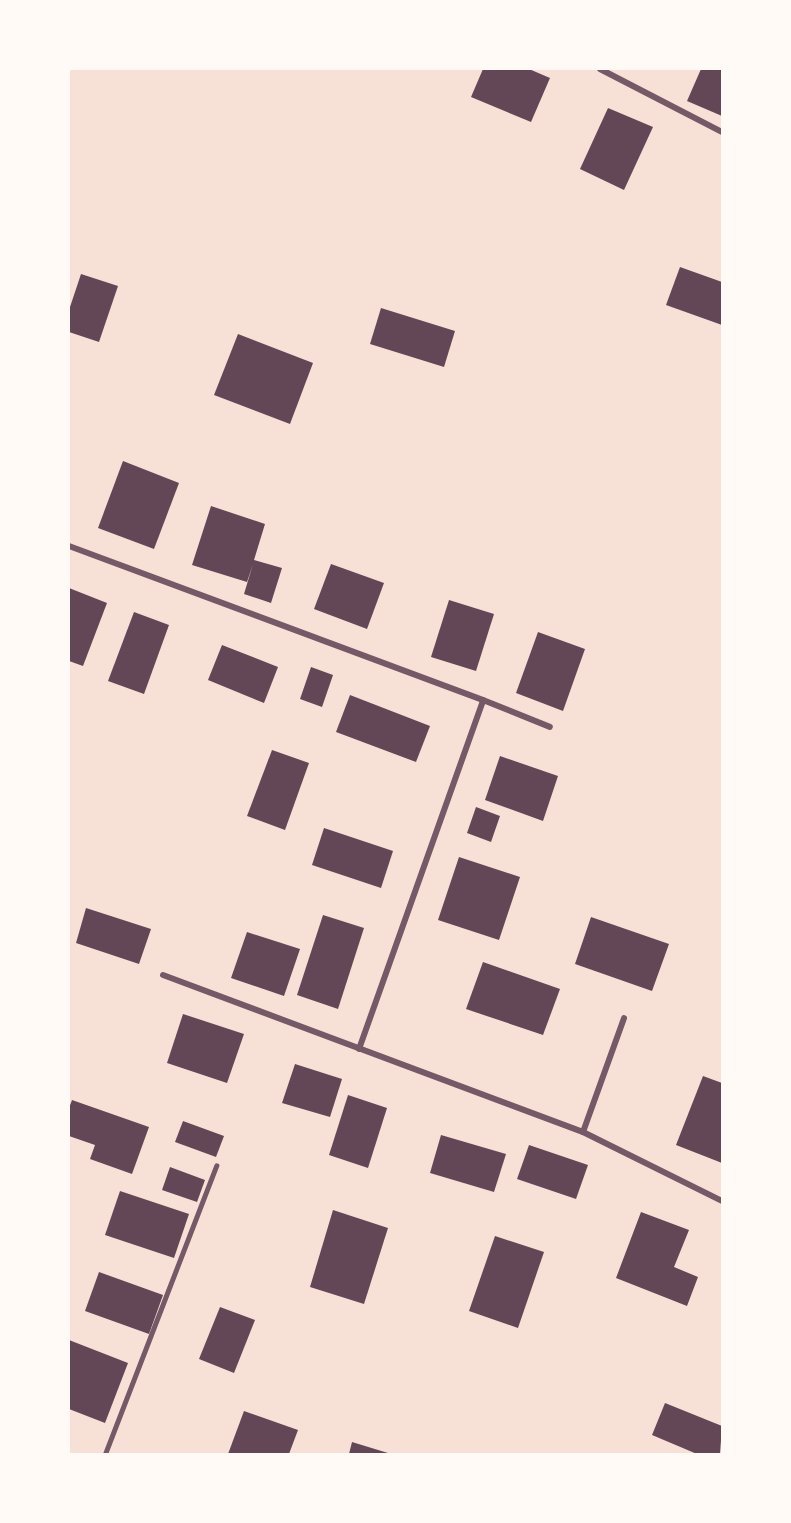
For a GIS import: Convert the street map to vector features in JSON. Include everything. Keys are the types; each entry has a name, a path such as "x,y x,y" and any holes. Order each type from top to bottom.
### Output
{"street":[{"path":"600,69 722,132"},
{"path":"69,546 550,727"},
{"path":"359,1049 483,700"},
{"path":"163,975 583,1132 722,1201"},
{"path":"583,1132 624,1018"}],"lane":[{"path":"105,1454 216,1166"}],"building":[{"path":"483,69 529,69 550,78 531,122 471,97"},
{"path":"701,69 722,69 722,116 687,101"},
{"path":"608,108 653,127 624,190 580,169"},
{"path":"680,267 722,282 722,325 666,305"},
{"path":"81,274 118,286 99,342 69,332 69,310"},
{"path":"381,308 455,331 444,367 370,344"},
{"path":"238,334 313,363 290,424 214,395"},
{"path":"123,461 179,483 154,549 98,528"},
{"path":"211,506 265,524 254,560 282,568 271,603 244,594 253,564 247,582 192,565"},
{"path":"331,564 384,583 367,629 314,609"},
{"path":"69,588 107,603 83,666 69,661"},
{"path":"449,600 494,614 476,671 431,657"},
{"path":"134,612 169,625 144,694 108,681"},
{"path":"538,632 585,649 563,711 516,693"},
{"path":"222,645 278,667 264,703 208,680"},
{"path":"311,667 333,675 322,707 300,699"},
{"path":"350,695 430,726 416,762 336,732"},
{"path":"272,750 309,763 285,830 247,816"},
{"path":"500,756 558,776 543,821 485,800"},
{"path":"476,807 500,816 491,842 467,833"},
{"path":"324,828 393,851 381,888 312,865"},
{"path":"459,857 520,877 499,940 438,920"},
{"path":"86,908 151,929 139,964 76,943"},
{"path":"323,915 364,928 338,1009 297,995"},
{"path":"591,917 669,944 652,991 575,964"},
{"path":"247,932 300,949 284,996 231,978"},
{"path":"483,962 560,989 543,1035 466,1009"},
{"path":"183,1014 244,1034 227,1083 167,1063"},
{"path":"295,1064 342,1079 330,1117 282,1103"},
{"path":"703,1076 722,1083 722,1163 676,1145"},
{"path":"348,1095 387,1108 368,1168 329,1155"},
{"path":"72,1100 149,1127 132,1174 90,1159 95,1145 69,1136 69,1108"},
{"path":"183,1121 224,1136 216,1157 175,1142"},
{"path":"441,1135 506,1154 494,1192 430,1173"},
{"path":"529,1145 588,1165 576,1199 517,1179"},
{"path":"170,1167 205,1180 197,1202 162,1190"},
{"path":"120,1191 189,1214 174,1258 105,1235"},
{"path":"333,1210 388,1228 364,1304 310,1287"},
{"path":"641,1212 689,1230 674,1267 698,1277 687,1306 616,1278"},
{"path":"495,1236 544,1252 518,1328 469,1311"},
{"path":"99,1272 163,1295 149,1334 85,1311"},
{"path":"220,1307 255,1320 234,1373 199,1359"},
{"path":"69,1340 128,1363 105,1423 69,1409"},
{"path":"665,1403 722,1426 720,1454 697,1454 652,1435"},
{"path":"244,1411 298,1430 289,1454 228,1454"},
{"path":"352,1442 388,1453 388,1454 349,1454"}]}
